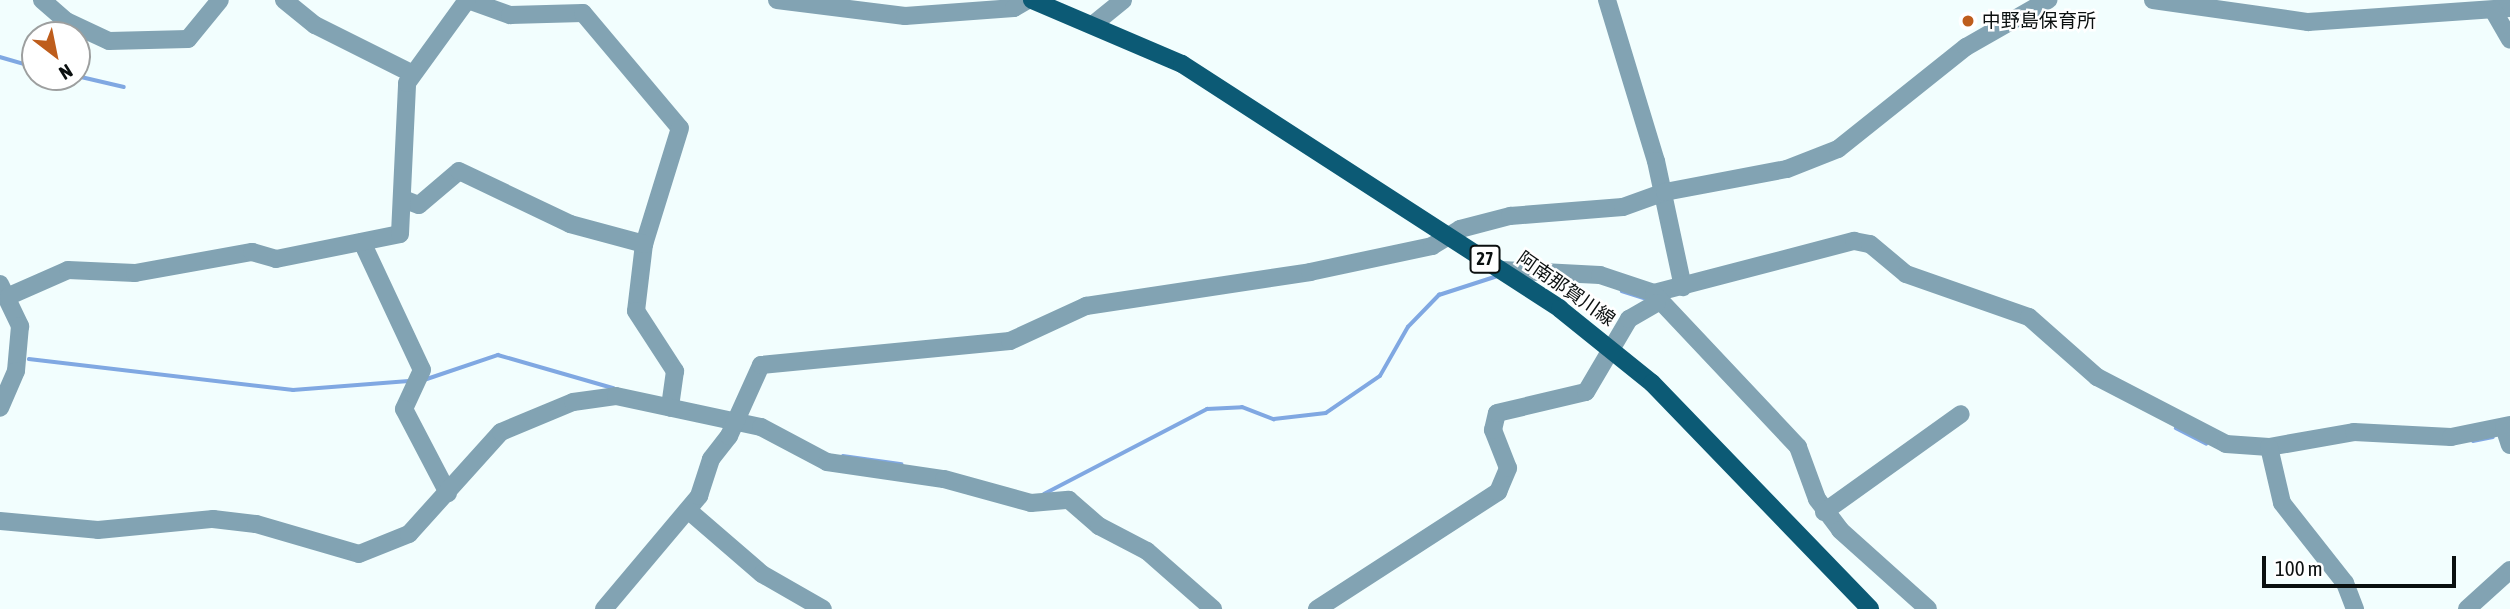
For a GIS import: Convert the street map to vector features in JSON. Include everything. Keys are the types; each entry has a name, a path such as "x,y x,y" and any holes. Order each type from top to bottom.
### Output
{"main road":[{"name":"阿南那賀川線","path":"1030,0 1095,23 1182,64 1502,270 1610,346 1870,609"}],"street":[{"path":"42,0 66,21 109,41 188,40 220,0"},
{"path":"284,0 315,24 411,73"},
{"path":"0,408 20,346 4,290 68,270 135,274 252,252 275,259 400,234 411,73 468,0 510,15 583,13 665,108 680,137 643,244 636,311 675,371 671,402"},
{"path":"777,0 905,16 1014,8 1030,0"},
{"path":"1095,23 1123,0"},
{"path":"1606,0 1665,192 1683,287"},
{"path":"604,609 688,511 761,365 1010,341 1086,306 1310,272 1432,246 1449,236 1510,216 1623,207 1665,192 1820,159 1966,47 2048,0"},
{"path":"2153,0 2308,22 2502,9 2510,39"},
{"path":"403,199 419,205 459,171 570,223 643,244"},
{"path":"1317,609 1498,492 1507,468 1493,430 1497,413 1586,392 1610,346 1629,319 1656,298 1683,287 1854,240 1870,244 1906,274 2029,317 2097,377 2203,435 2269,447 2343,433 2451,437 2507,426 2510,445"},
{"path":"362,242 422,370 404,409 448,493"},
{"path":"1502,270 1600,275 1656,298 1798,447 1824,512 1928,609"},
{"path":"0,521 98,530 214,519 257,524 359,554 409,534 516,423 595,396 671,402 736,417 761,427 827,462 944,479 1031,503 1069,500 1099,526 1147,551 1213,609"},
{"path":"1824,512 1961,414"},
{"path":"2269,447 2282,503 2345,583 2355,609"},
{"path":"688,511 762,574 823,609"},
{"path":"2467,609 2510,570"}],"waterway":[{"path":"0,57 21,63"},
{"path":"91,79 124,87"},
{"path":"1044,494 1207,409 1242,407 1274,419 1326,413 1380,376 1408,327 1439,295 1498,276"},
{"path":"1622,291 1647,299"},
{"path":"424,380 498,355 613,388"},
{"path":"29,359 293,390 409,381"},
{"path":"2176,428 2206,443"},
{"path":"2473,441 2493,437"},
{"path":"843,456 901,464"}],"place":[{"name":"中野島保育所","path":"1968,21"}]}
